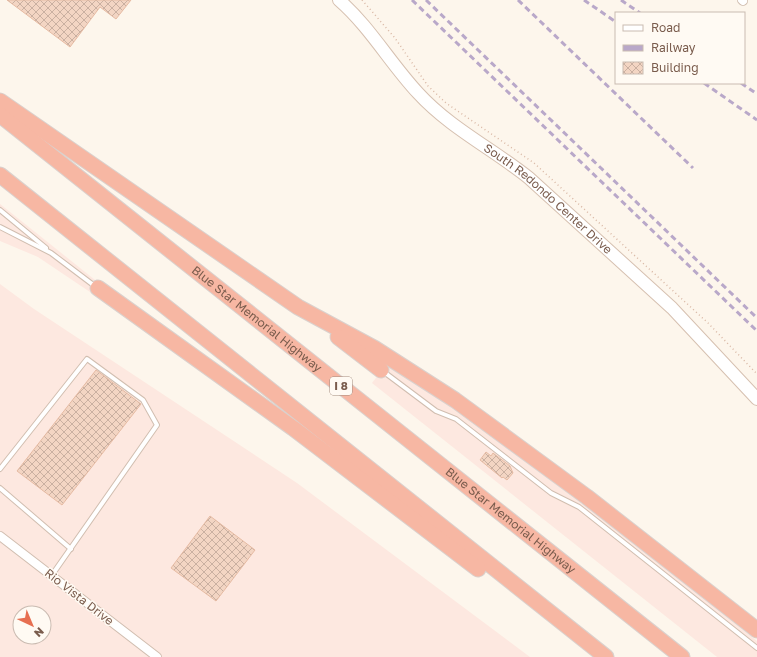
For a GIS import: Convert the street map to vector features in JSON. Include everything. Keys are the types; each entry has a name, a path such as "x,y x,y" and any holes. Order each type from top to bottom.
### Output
{"highway":[{"path":"0,101 298,307 381,370"},
{"name":"Blue Star Memorial Highway","path":"0,116 682,657"},
{"path":"0,175 606,657"},
{"path":"98,288 293,428 492,579 562,622"},
{"path":"298,307 374,348 455,400 587,497 757,630"}],"street":[{"name":"South Redondo Center Drive","path":"339,0 365,27 418,93 437,112 516,167 529,178 672,308 757,399"},
{"name":"Rio Vista Drive","path":"0,536 157,657"}],"lane":[{"path":"0,210 51,253 98,288"},
{"path":"0,227 51,253"},
{"path":"0,469 87,359 143,400 157,425 52,576"},
{"path":"381,370 436,411 456,420 551,493 578,507 757,648"},
{"path":"0,488 70,549"}],"shaded area":[{"path":"0,204 100,284 93,294 38,257 0,241"},
{"path":"0,284 34,309 297,483 530,657 0,657"},
{"path":"388,362 456,407 583,501 757,641 757,657 717,657 372,383"}],"building":[{"path":"7,0 131,0 116,19 100,7 70,47"},
{"path":"96,370 141,404 62,505 17,471"},
{"path":"486,452 491,456 493,453 510,466 513,473 507,480 503,477 502,478 480,460"},
{"path":"210,516 255,550 216,601 171,568"}],"railway":[{"path":"412,0 757,331"},
{"path":"426,0 757,318"},
{"path":"518,0 693,168"},
{"path":"584,0 615,21"},
{"path":"621,0 639,12"},
{"path":"705,84 757,120"},
{"path":"742,84 757,94"}]}
